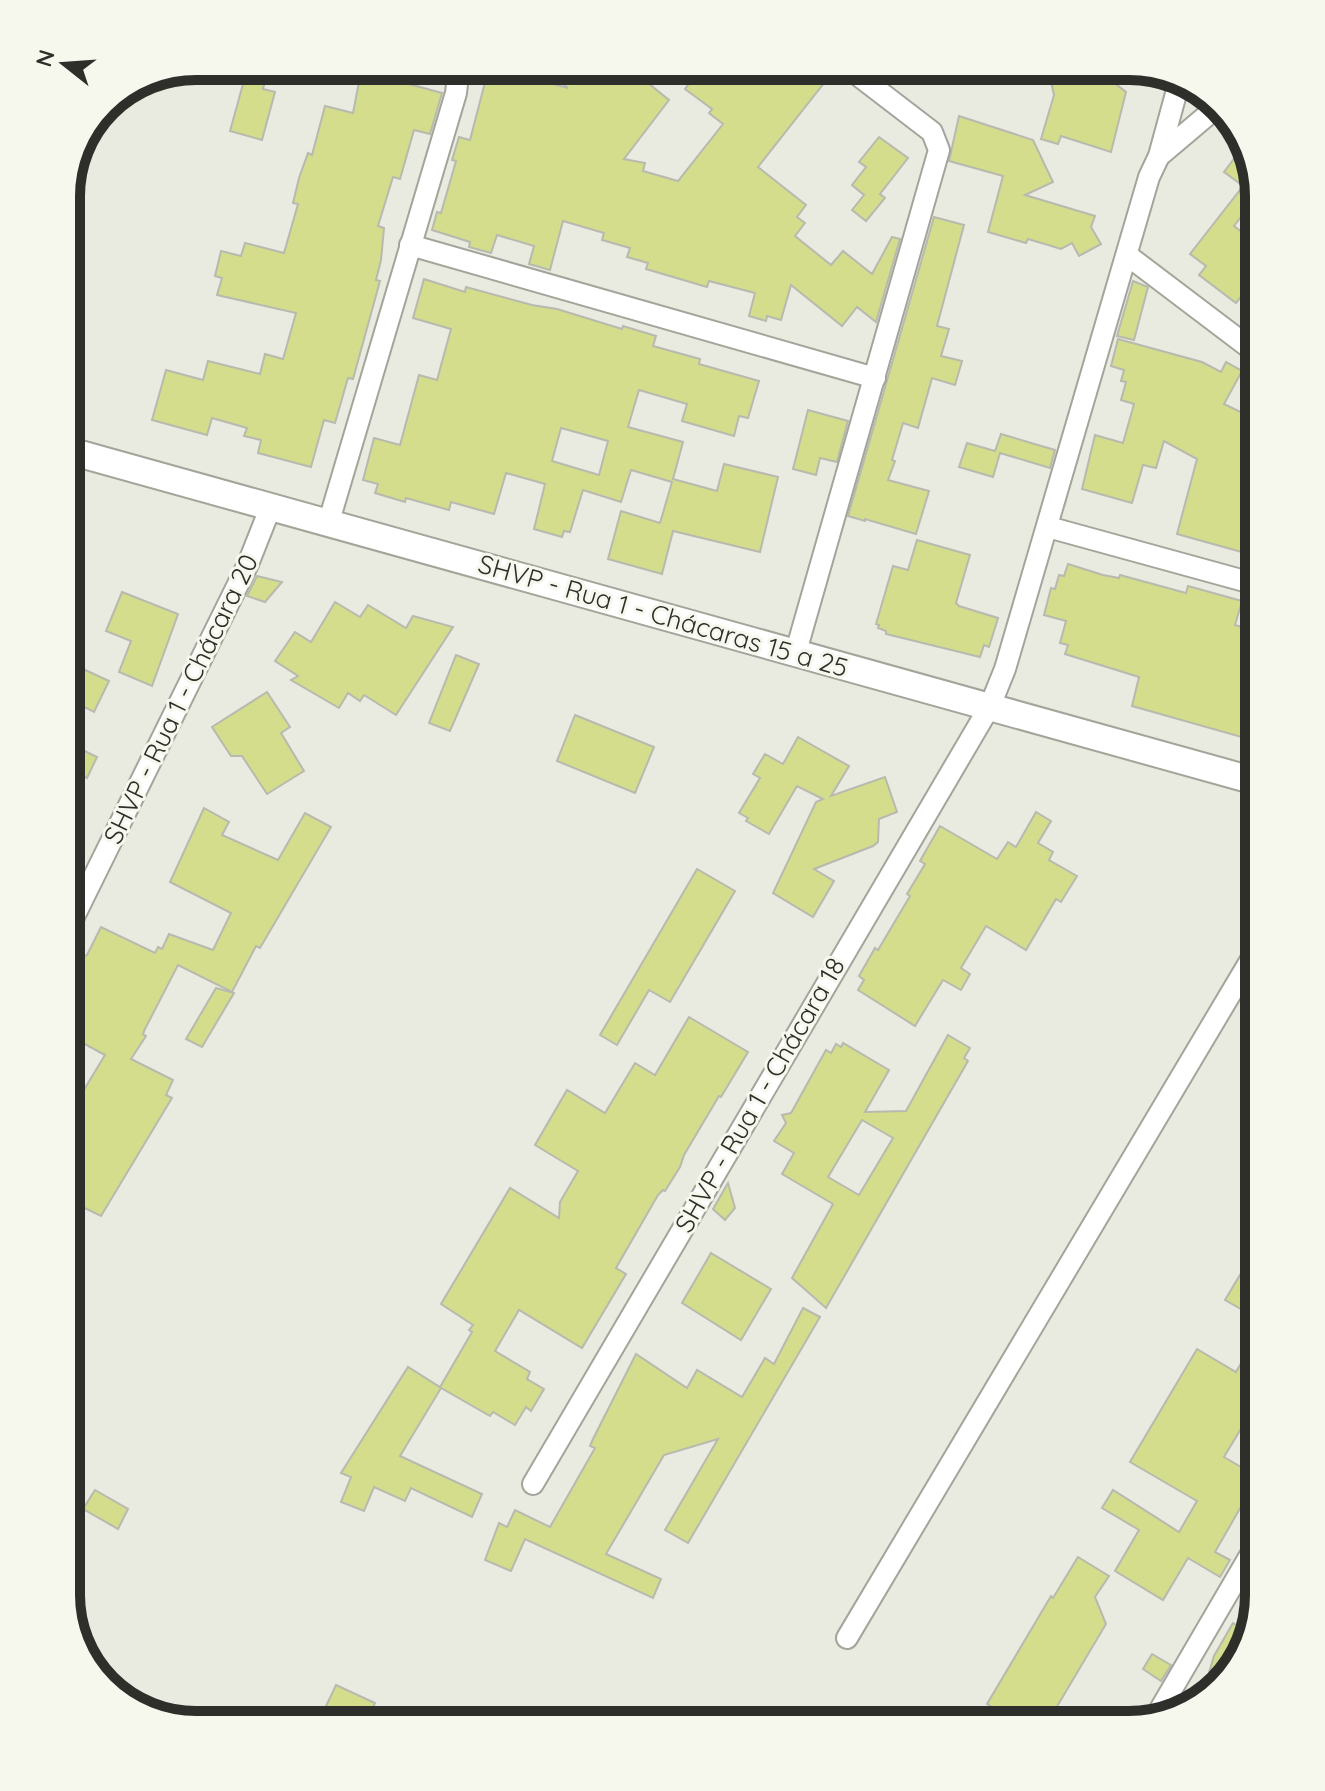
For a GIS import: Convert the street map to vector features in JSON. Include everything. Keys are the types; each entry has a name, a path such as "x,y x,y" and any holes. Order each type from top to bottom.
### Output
{"street":[{"path":"329,521 457,80"},
{"path":"795,655 939,150 938,140 932,132 864,80"},
{"name":"SHVP - Rua 1 - Chácara 18","path":"533,1484 990,706 1005,669 1177,91"},
{"path":"1159,156 1210,113"},
{"path":"410,245 875,378"},
{"path":"1127,255 1245,344"},
{"name":"SHVP - Rua 1 - Chácaras 15 a 25","path":"80,454 1245,778"},
{"name":"SHVP - Rua 1 - Chácara 20","path":"80,905 248,564 271,506"},
{"path":"1048,527 1245,581"},
{"path":"847,1638 1245,970"},
{"path":"1162,1706 1245,1564"}],"building":[{"path":"244,80 265,80 263,89 275,92 262,140 230,131"},
{"path":"359,80 394,80 442,93 430,134 414,130 400,179 393,177 378,226 384,228 376,280 380,281 353,379 348,378 335,423 324,420 311,467 258,453 261,440 244,436 247,428 212,418 207,435 152,420 166,370 203,380 208,361 260,374 265,354 283,359 296,313 217,295 222,278 215,276 221,251 241,256 245,243 284,253 298,204 293,203 299,178 308,153 312,155 325,106 353,113"},
{"path":"486,80 538,80 568,88 558,80 644,80 669,100 624,159 645,163 643,171 678,181 723,124 709,113 712,109 685,89 692,80 826,80 758,167 806,205 797,217 805,223 795,236 831,265 843,251 872,274 892,237 900,239 876,322 857,307 842,326 791,285 781,320 767,316 766,321 749,316 755,293 709,281 707,287 646,269 648,263 627,257 630,248 602,240 604,233 563,221 550,270 529,264 534,246 497,235 491,253 469,247 470,242 432,230 437,212 441,213 456,161 452,160 459,137 470,140"},
{"path":"1110,80 1126,92 1111,152 1061,136 1058,144 1041,139 1054,95 1051,82"},
{"path":"959,116 1033,140 1053,182 1025,195 1095,216 1091,227 1101,244 1079,256 1072,243 1061,249 988,232 1003,176 949,161"},
{"path":"879,137 908,158 880,194 885,198 866,221 852,210 864,195 852,185 866,167 859,162"},
{"path":"1237,155 1244,181 1245,212 1234,226 1245,234 1245,292 1236,303 1199,275 1206,266 1190,254 1243,186 1224,172"},
{"path":"934,217 964,225 937,326 949,329 941,356 962,361 955,385 932,378 918,428 903,423 892,460 895,461 888,480 929,491 916,534 848,516"},
{"path":"424,279 465,292 466,287 656,336 653,346 700,359 699,364 759,381 748,418 739,416 734,436 682,421 687,404 639,390 628,427 683,442 673,479 717,491 724,464 778,477 760,552 673,531 662,574 608,559 621,511 660,523 672,482 631,470 621,502 583,490 570,532 564,531 562,537 534,529 545,484 506,473 494,514 451,502 449,510 375,493 378,484 363,480 374,438 400,445 419,375 437,380 451,329 413,318","holes":["561,428 608,441 599,475 552,461"]},
{"path":"1133,281 1148,287 1134,340 1117,336"},
{"path":"1118,339 1202,362 1221,372 1226,362 1242,371 1224,404 1245,414 1245,553 1177,534 1197,459 1164,441 1156,468 1143,465 1132,503 1082,489 1095,435 1123,443 1134,404 1121,400 1126,382 1121,381 1124,370 1111,366"},
{"path":"808,410 848,421 837,462 820,458 816,475 793,469"},
{"path":"1001,434 1055,450 1050,468 1000,453 993,477 959,467 967,443 995,451"},
{"path":"917,540 970,555 956,603 998,618 989,647 984,645 980,657 886,634 878,628 876,624 893,566 908,570"},
{"path":"1068,564 1186,593 1188,586 1242,601 1235,625 1245,628 1245,738 1132,706 1139,677 1065,654 1068,645 1060,643 1066,621 1044,615 1051,588 1055,589 1059,575 1064,576"},
{"path":"257,576 282,582 265,602 247,596"},
{"path":"122,592 178,614 152,686 119,672 131,641 106,631"},
{"path":"335,602 360,617 368,605 406,628 413,616 453,627 396,715 364,695 360,701 348,693 339,708 291,680 298,676 275,661 295,632 311,642"},
{"path":"456,655 479,664 450,731 429,723"},
{"path":"80,668 109,681 94,712 80,705"},
{"path":"267,692 290,727 281,733 304,771 267,794 242,756 231,756 212,727"},
{"path":"575,715 654,747 635,793 557,761"},
{"path":"798,737 849,766 831,796 885,777 897,812 879,819 878,842 873,846 814,869 834,881 813,917 773,893 816,802 823,799 797,786 769,834 746,821 748,818 739,813 760,778 753,774 765,754 783,764"},
{"path":"80,749 97,757 87,778 82,775 80,779"},
{"path":"204,808 229,822 222,835 278,860 305,813 331,827 260,948 256,946 232,992 178,965 145,1029 143,1034 146,1036 131,1059 173,1080 166,1095 172,1098 101,1216 80,1206 80,1092 82,1093 105,1055 80,1042 80,961 87,955 101,927 155,953 158,947 162,949 169,934 213,950 231,913 170,882"},
{"path":"1036,812 1051,821 1038,843 1053,852 1049,860 1077,876 1061,902 1056,899 1026,950 986,926 961,968 970,974 961,990 943,980 915,1026 858,990 864,980 859,976 910,896 907,894 925,864 920,861 940,826 997,859 1008,842 1016,847"},
{"path":"697,869 735,891 670,1002 649,990 617,1045 600,1035"},
{"path":"216,988 234,993 202,1047 186,1039"},
{"path":"689,1017 748,1052 616,1268 626,1274 582,1348 519,1310 495,1351 530,1372 527,1379 544,1389 531,1411 526,1407 515,1425 493,1412 490,1416 441,1388 400,1456 482,1494 472,1517 411,1488 405,1501 374,1487 364,1511 341,1502 351,1477 341,1473 408,1367 440,1387 472,1332 469,1330 473,1325 441,1304 510,1188 559,1218 560,1202 578,1171 535,1145 567,1090 605,1113 635,1063 655,1075"},
{"path":"948,1035 970,1048 964,1058 968,1061 826,1308 792,1278 833,1204 782,1174 794,1153 774,1141 786,1123 782,1115 791,1113 826,1050 831,1053 836,1044 841,1047 843,1043 889,1070 865,1112 906,1111","holes":["862,1120 893,1138 859,1195 828,1177"]},
{"path":"728,1183 735,1208 725,1220 713,1209"},
{"path":"711,1253 771,1289 741,1340 682,1303"},
{"path":"1245,1266 1245,1309 1225,1300"},
{"path":"803,1308 820,1317 688,1543 665,1530 718,1439 664,1455 606,1554 661,1579 653,1598 525,1539 511,1571 485,1560 499,1523 507,1527 515,1510 550,1527 595,1448 590,1446 593,1439 636,1354 687,1388 697,1370 742,1397 765,1358 774,1364"},
{"path":"1197,1349 1236,1372 1245,1356 1245,1422 1224,1457 1245,1469 1245,1500 1215,1552 1230,1560 1220,1577 1188,1558 1163,1600 1115,1571 1139,1530 1102,1508 1113,1490 1179,1532 1197,1501 1130,1462"},
{"path":"95,1490 128,1509 118,1529 83,1509"},
{"path":"1078,1557 1109,1576 1095,1597 1106,1624 1054,1711 999,1711 987,1704 1051,1596 1053,1598"},
{"path":"1233,1623 1240,1627 1229,1653 1206,1681 1214,1656"},
{"path":"1152,1654 1171,1665 1161,1681 1143,1669"},
{"path":"336,1685 375,1703 371,1711 324,1711"}]}
